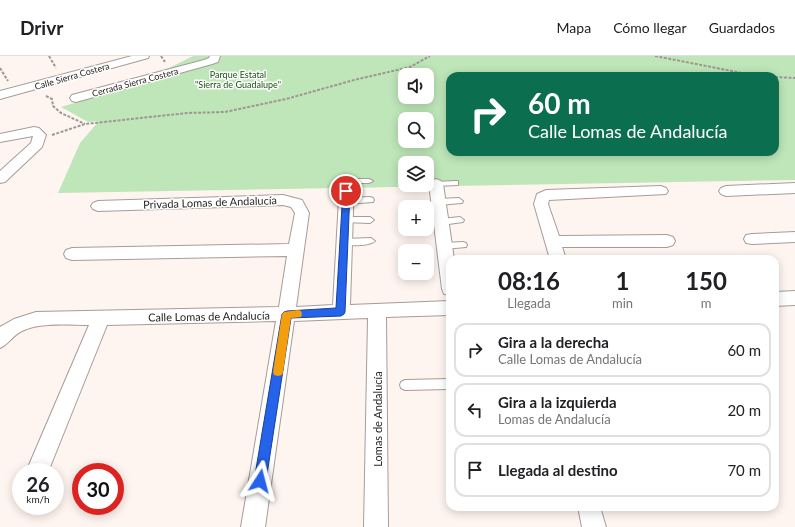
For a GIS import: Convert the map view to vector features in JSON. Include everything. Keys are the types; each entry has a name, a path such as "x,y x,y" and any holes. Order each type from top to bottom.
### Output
{"street":[{"name":"Calle Sierra Costera","path":"0,95 144,56"},
{"name":"Cerrada Sierra Costera","path":"76,98 208,62 214,60 214,56"},
{"path":"0,138 34,131 39,138 37,144 0,179"},
{"path":"341,312 347,181"},
{"path":"436,184 446,260"},
{"path":"726,191 795,188"},
{"path":"557,255 541,204 542,197 546,195 661,191"},
{"name":"Privada Lomas de Andalucía","path":"98,206 283,200 297,204 302,213 287,314"},
{"path":"752,239 795,237"},
{"path":"552,242 667,240"},
{"path":"72,254 297,250"},
{"name":"Calle Lomas de Andalucía","path":"0,340 4,334 17,324 36,319 100,319 446,308"},
{"name":"Lomas de Andalucía","path":"376,527 377,311"},
{"path":"253,527 287,314"},
{"path":"41,463 100,319"},
{"path":"590,511 594,527"}],"lane":[{"path":"347,181 369,181"},
{"path":"436,184 455,183"},
{"path":"346,201 370,200"},
{"path":"438,202 459,201"},
{"path":"345,220 370,220"},
{"path":"441,222 460,220"},
{"path":"344,242 371,241"},
{"path":"444,246 463,245"},
{"path":"405,385 446,384"}],"path":[{"path":"39,138 85,124 187,113 225,112 286,99 358,79 410,67 430,56"},
{"path":"655,56 737,72"},
{"path":"779,77 795,78"},
{"path":"18,91 50,98 53,102 52,106 61,113 85,124"}],"green space":[{"name":"Parque Estatal \"Sierra de Guadalupe\"","path":"193,56 795,56 795,180 434,186 434,156 398,156 398,187 58,193 80,143 99,121 88,122 61,107 135,85"}],"slow traffic":[{"path":"278,372 287,314 298,314"}],"route":[{"path":"260,481 287,314 341,312 346,191"}]}
